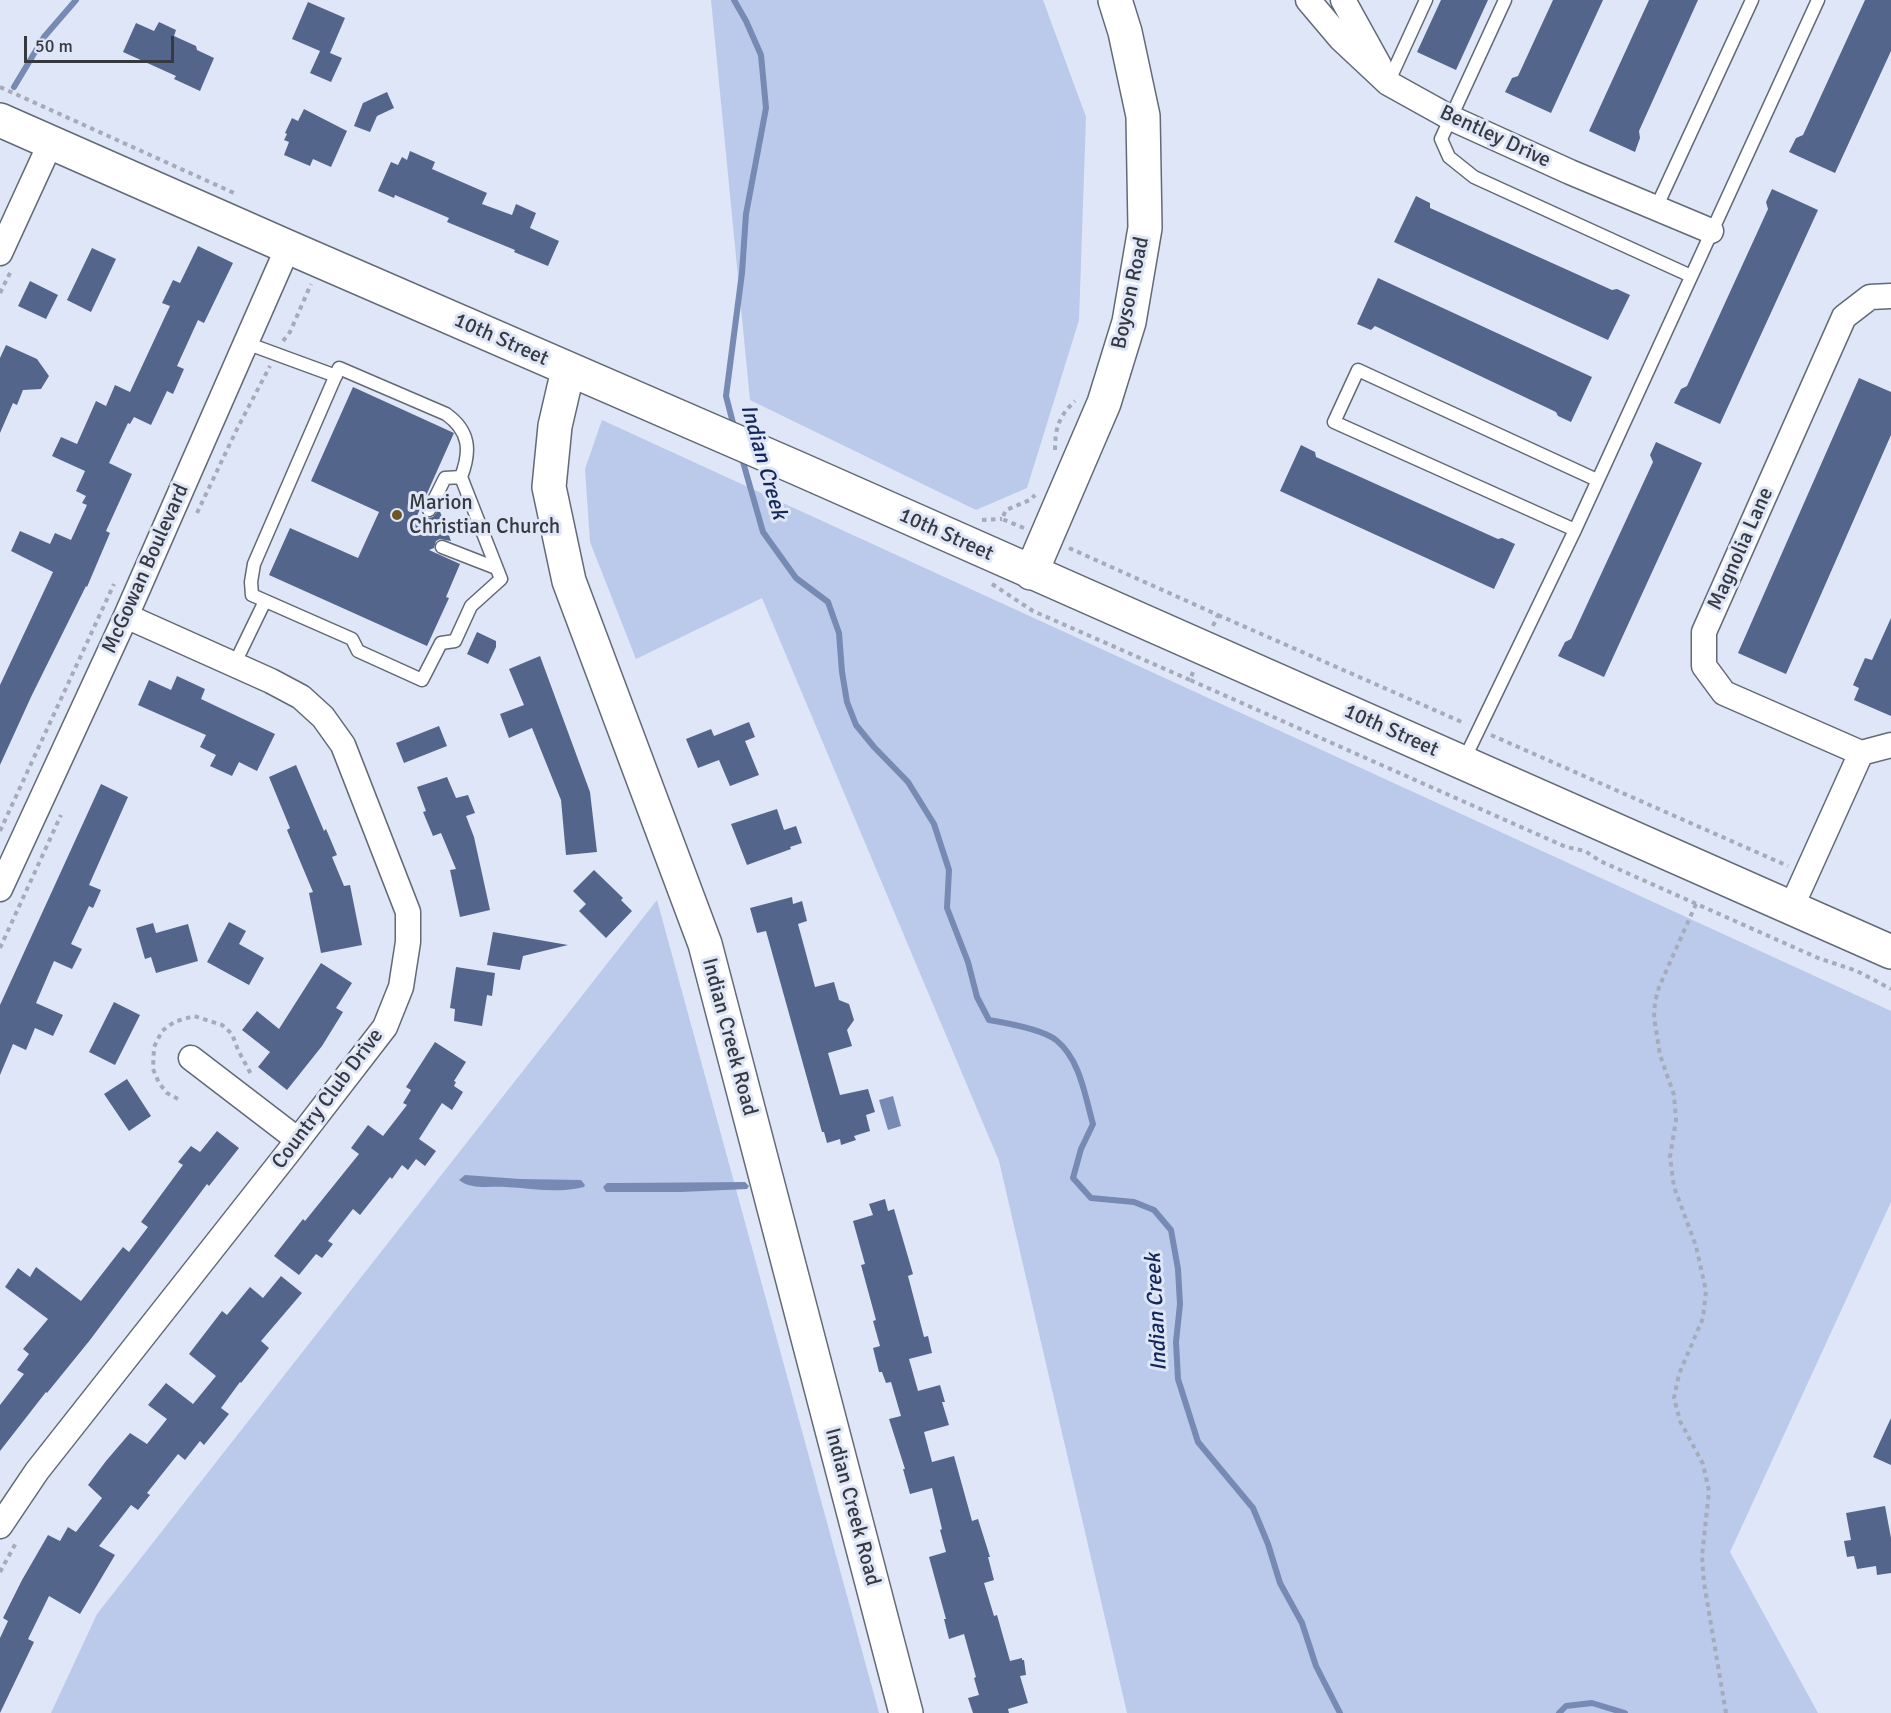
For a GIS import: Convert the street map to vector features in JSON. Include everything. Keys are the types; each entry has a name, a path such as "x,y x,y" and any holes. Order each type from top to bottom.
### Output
{"street":[{"name":"Boyson Road","path":"1032,573 1104,403 1129,322 1145,228 1143,116 1125,32 1115,0"},
{"name":"Bentley Drive","path":"1308,0 1341,39 1388,83 1451,118 1711,231"},
{"path":"1343,0 1388,83"},
{"name":"10th Street","path":"0,120 568,370 797,468 1891,952"},
{"path":"0,252 51,142"},
{"name":"McGowan Boulevard","path":"0,889 126,616 288,247"},
{"name":"Magnolia Lane","path":"1861,753 1724,693 1704,666 1704,632 1844,316 1870,297 1891,296"},
{"name":"Indian Creek Road","path":"568,370 555,426 549,487 569,581 705,944 906,1713"},
{"name":"Country Club Drive","path":"0,1526 37,1471 385,1027 401,987 408,942 408,912 343,745 323,717 301,697 126,616"},
{"path":"1791,908 1861,753 1891,745"},
{"path":"191,1058 298,1140"}],"lane":[{"path":"1388,83 1426,0"},
{"path":"1505,0 1441,139 1449,157 1474,177 1691,276"},
{"path":"1656,208 1752,0"},
{"path":"1463,763 1575,530 1818,0"},
{"path":"246,342 336,376"},
{"path":"339,368 446,414 457,422 464,434 467,462 461,477 501,579 471,606 455,641 441,643 422,680 358,651 352,639 252,595 250,582 254,564 336,376 339,368"},
{"path":"1575,530 1334,422 1358,370 1597,480"},
{"path":"429,510 445,478 461,477"},
{"path":"442,547 496,568"},
{"path":"234,665 265,601"}],"path":[{"path":"1055,457 1055,435 1064,412 1079,397"},
{"path":"1007,521 1002,519 1006,510 1030,500 1038,493"},
{"path":"1076,551 1795,869"},
{"path":"987,581 1033,611 1555,842 1585,851 1600,861 1818,958 1857,971 1891,989"},
{"path":"1212,629 1218,615"},
{"path":"1190,680 1196,665"},
{"path":"1696,903 1659,987 1654,1017 1660,1055 1674,1095 1676,1120 1670,1157 1674,1187 1696,1246 1706,1291 1703,1318 1678,1374 1674,1398 1680,1421 1703,1464 1709,1491 1702,1556 1704,1583 1726,1713"},
{"path":"178,1100 167,1093 159,1083 153,1069 154,1047 162,1031 174,1022 194,1016 222,1025 232,1034 253,1078"}],"shaded area":[{"path":"711,0 1043,0 1086,117 1079,320 1027,488 976,510 750,400"},
{"path":"602,420 1891,1011 1891,1202 1730,1552 1818,1713 1127,1713 999,1161 762,598 636,659 590,542 585,469"},
{"path":"657,900 879,1713 51,1713 97,1614"},
{"path":"893,1096 901,1126 888,1130 879,1100"},
{"path":"465,1175 581,1180 585,1185 574,1189 554,1190 481,1187 459,1180"},
{"path":"745,1182 749,1186 747,1189 681,1192 606,1192 603,1187 607,1183"}],"building":[{"path":"1441,0 1488,0 1456,70 1417,52"},
{"path":"1553,0 1603,0 1551,113 1505,92 1512,78 1518,76"},
{"path":"1649,0 1698,0 1639,131 1640,138 1635,152 1589,131"},
{"path":"1865,0 1891,0 1891,51 1835,173 1789,152 1796,138 1803,135"},
{"path":"308,2 345,18 330,53 342,58 331,82 310,73 320,51 292,39"},
{"path":"159,22 176,30 174,36 196,46 197,50 214,58 200,91 174,79 176,76 123,52 136,23 154,31"},
{"path":"387,92 394,108 377,116 370,132 354,126 363,103"},
{"path":"304,109 347,131 331,167 313,159 310,166 284,155 289,142 284,140 287,134 285,133 292,118 298,121"},
{"path":"410,151 435,162 432,169 487,193 482,204 512,215 516,204 536,213 530,228 559,241 548,266 447,222 449,218 395,195 394,198 378,191 391,162 398,165 402,157 407,160"},
{"path":"1772,189 1818,210 1720,424 1674,403 1681,389 1687,386 1768,209 1766,202"},
{"path":"1416,196 1430,203 1430,208 1612,290 1617,289 1630,295 1608,340 1394,242"},
{"path":"198,246 233,263 204,323 198,320 177,366 184,369 173,394 167,391 151,425 134,417 130,424 128,423 109,463 132,474 106,531 110,533 87,587 31,697 0,765 0,685 53,572 11,551 20,531 50,544 55,533 71,540 87,505 82,503 86,496 76,491 85,471 52,456 61,437 77,444 96,401 106,406 115,385 130,392 170,306 162,303 173,280 180,283"},
{"path":"92,248 116,259 91,312 67,300"},
{"path":"1378,278 1592,377 1571,422 1558,416 1556,412 1375,326 1371,330 1357,324"},
{"path":"30,281 58,295 46,319 18,306"},
{"path":"6,345 37,359 49,376 41,389 23,390 17,405 13,403 0,433 0,358"},
{"path":"1859,378 1891,392 1891,435 1786,674 1738,653"},
{"name":"Marion Christian Church","path":"353,387 454,433 416,518 423,515 433,517 439,509 451,541 440,539 436,541 434,548 429,550 460,564 446,597 449,598 427,646 269,575 290,528 358,558 379,512 311,481"},
{"path":"1656,442 1702,463 1604,677 1558,656 1565,642 1571,639 1653,462 1650,455"},
{"path":"1301,445 1315,452 1316,457 1498,539 1502,538 1515,544 1494,589 1280,491"},
{"path":"1891,618 1891,716 1854,700 1859,688 1853,685 1865,658 1872,660"},
{"path":"477,632 496,641 496,647 488,664 467,654"},
{"path":"540,656 590,792 597,852 566,855 561,800 532,728 509,738 500,714 524,705 509,669"},
{"path":"177,676 205,689 201,699 275,734 257,771 239,762 232,776 210,766 216,755 200,747 206,735 138,705 149,680 171,690"},
{"path":"749,722 755,737 745,741 759,775 730,786 719,760 698,768 686,739 711,729 714,736"},
{"path":"439,726 447,746 404,763 396,743"},
{"path":"296,765 324,831 326,829 337,855 332,857 344,886 350,885 362,945 321,953 309,893 313,892 287,830 290,828 269,777"},
{"path":"447,777 456,798 468,795 475,813 466,816 474,837 490,910 460,917 450,870 456,869 441,833 433,836 423,812 426,811 417,787"},
{"path":"101,784 128,797 89,885 101,890 93,908 89,906 71,944 82,949 72,969 54,961 36,1003 63,1015 53,1036 35,1028 26,1050 13,1044 0,1075 0,1005"},
{"path":"777,809 784,830 796,826 802,843 747,865 731,824"},
{"path":"594,870 623,898 621,900 632,911 606,938 579,911 586,904 573,891"},
{"path":"792,897 793,904 802,901 807,921 798,924 815,987 834,982 839,1000 849,1004 854,1020 847,1030 852,1046 828,1053 840,1095 868,1089 875,1112 866,1115 870,1131 854,1136 856,1140 841,1145 840,1139 827,1143 824,1132 822,1132 766,931 757,933 750,908"},
{"path":"229,922 246,931 239,944 264,958 249,985 207,962"},
{"path":"153,923 156,933 188,924 198,961 156,973 151,957 145,959 136,928"},
{"path":"493,932 568,945 523,956 520,970 487,965"},
{"path":"321,963 352,983 336,1008 343,1012 322,1046 287,1090 258,1067 270,1052 242,1030 257,1011 279,1029"},
{"path":"456,967 495,973 492,996 487,995 482,1026 454,1021 455,1009 450,1008"},
{"path":"114,1002 140,1015 115,1065 89,1052"},
{"path":"435,1042 466,1062 454,1081 456,1082 454,1086 463,1092 452,1110 442,1103 419,1139 436,1151 425,1166 416,1159 408,1170 402,1165 360,1215 353,1209 328,1241 333,1244 322,1258 316,1254 299,1275 274,1256 359,1154 351,1148 368,1125 383,1136 407,1105 403,1103 411,1090 406,1087"},
{"path":"127,1079 151,1116 129,1131 104,1094"},
{"path":"217,1131 239,1148 209,1186 207,1184 90,1340 0,1451 0,1405 24,1374 17,1370 29,1354 23,1349 48,1319 5,1287 18,1268 30,1277 36,1267 81,1301 123,1247 129,1252 148,1227 141,1222 183,1165 178,1162 191,1146 200,1152"},
{"path":"885,1199 888,1211 894,1209 913,1274 908,1276 924,1337 928,1336 932,1353 909,1359 918,1391 940,1385 945,1402 942,1402 949,1425 924,1432 932,1462 954,1456 972,1521 978,1519 990,1557 988,1557 994,1580 984,1583 994,1616 997,1615 1010,1661 1022,1658 1024,1660 1026,1675 1020,1676 1028,1703 1008,1709 1009,1713 973,1713 968,1698 979,1695 964,1634 949,1639 944,1619 946,1619 929,1557 946,1552 932,1488 910,1494 903,1469 905,1469 889,1419 901,1416 891,1382 886,1383 882,1372 879,1372 873,1348 880,1346 873,1321 876,1320 861,1265 865,1264 853,1221 873,1215 869,1204"},
{"path":"281,1276 302,1293 261,1341 269,1348 221,1408 229,1414 204,1445 200,1441 185,1460 178,1454 147,1493 150,1495 138,1510 131,1505 99,1546 115,1555 80,1614 49,1596 28,1639 34,1642 0,1713 0,1638 8,1621 3,1618 48,1535 60,1541 68,1527 76,1532 102,1498 88,1485 106,1461 130,1433 147,1444 167,1419 148,1405 166,1383 193,1404 216,1376 189,1354 222,1311 227,1315 250,1287 263,1298"},
{"path":"1891,1418 1891,1465 1873,1457"},
{"path":"1885,1506 1891,1538 1891,1573 1877,1575 1876,1566 1857,1569 1854,1556 1847,1557 1844,1541 1851,1540 1846,1513"}],"waterway":[{"path":"14,87 44,37 76,0"},
{"name":"Indian Creek","path":"734,0 761,55 766,108 746,214 742,273 726,396 734,427"},
{"name":"Indian Creek","path":"741,455 763,532 796,578 828,602 839,633 847,702 856,725 908,782 934,824 949,870 947,908 968,962 977,997 989,1020 1024,1027 1050,1036 1071,1057 1084,1090 1093,1124 1081,1149 1073,1178 1091,1198 1134,1202 1154,1210 1171,1230 1178,1269 1180,1304 1176,1342 1178,1379 1198,1442 1253,1508 1268,1544 1280,1583 1302,1623 1316,1666 1340,1713"},
{"name":"Indian Creek","path":"1559,1713 1566,1706 1592,1703 1625,1713"}],"place":[{"name":"Marion Christian Church","path":"397,515"}]}
